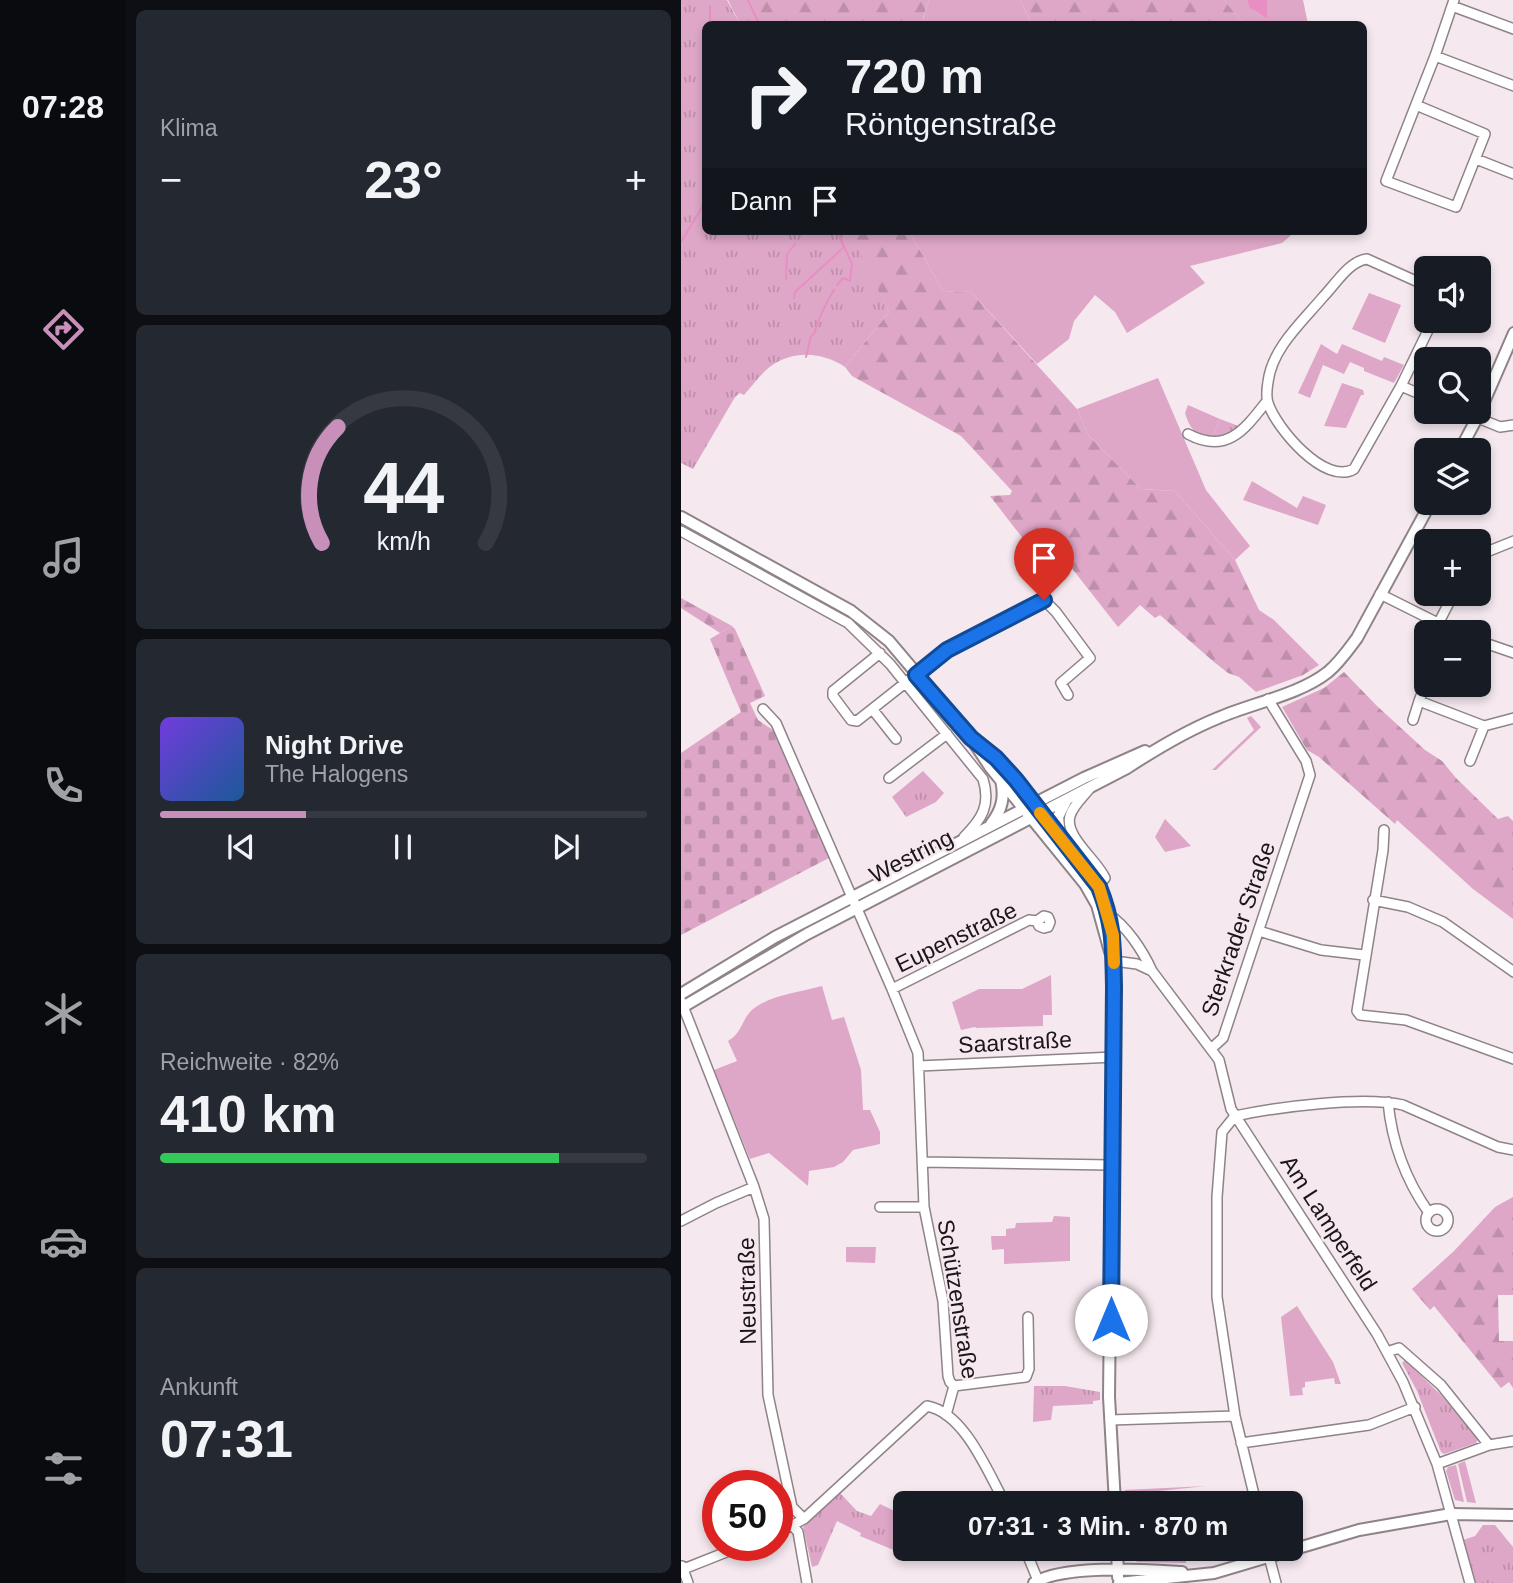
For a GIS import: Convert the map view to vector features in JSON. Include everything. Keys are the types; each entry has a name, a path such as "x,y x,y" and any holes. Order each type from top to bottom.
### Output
{"main road":[{"path":"1491,385 1513,333"},
{"path":"1380,594 1424,515"},
{"path":"681,517 851,611 889,641 971,738 990,766 1061,839 1099,887 1113,935 1114,961 1110,1420 1114,1491"},
{"name":"Westring","path":"855,902 960,841 1067,799 1217,718 1307,684 1328,672 1357,638 1380,594"},
{"path":"971,738 1003,765 1032,811 1085,884 1097,905 1114,961"},
{"name":"Westring","path":"681,1002 775,937 855,902 1032,811 1131,756 1161,746"},
{"path":"988,828 1002,804 1001,778"},
{"path":"1061,839 1058,817 1067,799"},
{"path":"1303,1544 1359,1530 1451,1514 1513,1515"},
{"path":"1118,1561 1119,1583 1210,1573 1243,1561"},
{"path":"1037,1582 1055,1575 1118,1570 1210,1573"}],"street":[{"path":"1416,105 1484,132 1485,136 1456,207 1386,181 1453,3 1513,29"},
{"path":"1435,56 1513,86"},
{"path":"1475,159 1513,174"},
{"path":"1188,434 1212,443 1230,439 1245,429 1267,401 1270,372 1281,349 1295,330 1360,260 1367,259 1414,280"},
{"path":"1267,401 1290,439 1321,465 1335,473 1354,469 1401,386 1427,333"},
{"path":"1401,386 1414,392"},
{"path":"1491,423 1500,427 1513,425"},
{"path":"681,531 845,622 880,653 983,779 986,805 977,823 960,841"},
{"path":"1491,550 1513,541"},
{"path":"767,579 773,568"},
{"path":"1380,594 1430,620"},
{"path":"880,653 833,691 833,696 851,720 857,722 947,650 1044,600 1090,658 1061,683 1068,695"},
{"path":"845,622 851,611"},
{"path":"1491,645 1513,653"},
{"path":"1413,720 1421,697"},
{"name":"Sterkrader Straße","path":"1235,1116 1228,1103 1223,1073 1212,1048 1223,1038 1310,775 1306,761 1271,698"},
{"path":"1419,701 1484,726 1513,718"},
{"name":"Schützenstraße","path":"763,709 777,723 917,1053 924,1207 943,1301 949,1382 954,1386 946,1415"},
{"path":"873,710 896,739"},
{"path":"1470,761 1484,726"},
{"path":"889,778 946,734"},
{"path":"973,766 990,766"},
{"path":"1090,788 1070,815 1069,824 1076,839 1105,878 1099,887"},
{"path":"1384,830 1383,850 1364,955 1358,1014 1406,1020 1513,1059"},
{"path":"1373,900 1408,907 1443,922 1513,972"},
{"path":"1108,914 1117,919 1147,958 1152,971 1212,1048"},
{"name":"Eupenstraße","path":"892,989 1029,920 1037,921"},
{"path":"1259,931 1321,950 1364,955"},
{"path":"1114,961 1137,964 1152,971"},
{"name":"Neustraße","path":"681,1002 764,1219 770,1410 792,1507 804,1519"},
{"name":"Saarstraße","path":"919,1066 1114,1056"},
{"path":"1388,1102 1391,1128 1401,1164 1429,1213"},
{"path":"1253,1491 1235,1416 1218,1297 1217,1197 1222,1132 1235,1116 1310,1106 1388,1102 1403,1104 1498,1147 1513,1150"},
{"name":"Am Lamperfeld","path":"1235,1116 1333,1264 1387,1352 1415,1407 1437,1464 1470,1583"},
{"path":"923,1162 1111,1165"},
{"path":"681,1222 754,1187"},
{"name":"Schützenstraße","path":"880,1207 924,1207"},
{"path":"954,1386 1026,1377 1029,1369 1029,1317"},
{"path":"1387,1352 1399,1348 1441,1385 1489,1445"},
{"path":"807,1583 798,1532 793,1526 804,1519 923,1408 930,1406 961,1427 998,1491"},
{"path":"1242,1443 1369,1425 1415,1407"},
{"path":"1110,1420 1235,1416"},
{"path":"1437,1464 1489,1445 1513,1441"},
{"path":"687,1583 682,1568 702,1561"},
{"path":"1029,1561 1037,1582"},
{"path":"1270,1561 1276,1583"}],"green space":[{"path":"681,0 727,0 738,21 702,21 702,235 851,235 889,312 845,367 827,358 798,355 767,369 744,395 740,393 735,397 693,469 681,463"},
{"path":"728,0 929,0 924,21 738,21"},
{"path":"929,0 1020,0 1030,21 924,21"},
{"path":"1020,0 1224,0 1242,21 1030,21"},
{"path":"1224,0 1247,0 1253,10 1264,17 1267,15 1267,0 1303,0 1307,21 1242,21"},
{"path":"849,235 911,235 943,291 971,292 1077,409 1089,436 1141,489 1175,491 1235,560 1259,610 1274,620 1319,665 1303,675 1256,692 1239,677 1228,673 1214,662 1160,615 1155,618 1140,605 1118,627 1070,566 1052,576 990,496 1010,495 1012,491 961,436 852,376 845,367 889,312"},
{"path":"911,235 1291,235 1282,243 1190,266 1205,283 1127,333 1115,312 1095,295 1074,321 1069,339 1037,364 971,292 943,291"},
{"path":"1369,293 1401,305 1385,343 1352,329"},
{"path":"1321,344 1337,354 1342,344 1382,361 1384,357 1404,365 1394,383 1350,362 1344,374 1323,365 1310,398 1298,393"},
{"path":"1158,378 1206,490 1250,546 1235,560 1175,491 1141,489 1089,436 1077,409"},
{"path":"1342,383 1363,390 1364,395 1361,395 1346,428 1324,426"},
{"path":"1188,405 1220,419 1212,438 1197,433 1191,427 1185,413"},
{"path":"1220,419 1241,427 1230,435 1212,438"},
{"path":"1252,481 1297,508 1303,496 1326,505 1318,525 1243,500"},
{"path":"681,598 732,626 720,633 681,608"},
{"path":"732,626 765,696 750,703 758,720 773,730 829,858 681,935 681,753 741,712 710,639"},
{"path":"1344,672 1425,750 1442,761 1498,819 1508,816 1513,821 1513,919 1473,889 1397,820 1395,824 1319,757 1307,750 1282,707 1324,688"},
{"path":"1251,716 1261,727 1216,770 1212,770 1254,730 1247,718"},
{"path":"923,771 944,793 936,802 906,817 892,797"},
{"path":"1165,819 1191,846 1165,852 1155,837"},
{"path":"1051,975 1052,1015 1043,1015 1043,1026 975,1027 961,1030 952,1002 979,989 1022,989"},
{"path":"822,986 832,1020 844,1017 861,1070 863,1110 870,1110 880,1132 880,1144 853,1150 843,1162 834,1167 809,1171 808,1186 769,1153 750,1159 714,1070 737,1061 728,1041 737,1034 752,1010 776,997"},
{"path":"1513,1197 1513,1295 1498,1295 1499,1341 1513,1341 1513,1388 1509,1382 1501,1388 1434,1306 1430,1310 1412,1289 1454,1251 1495,1207"},
{"path":"1054,1216 1070,1217 1070,1261 1004,1264 1004,1249 992,1250 991,1236 1006,1236 1006,1229 1015,1228 1016,1223 1052,1222"},
{"path":"846,1247 876,1247 875,1263 846,1262"},
{"path":"1297,1306 1333,1362 1341,1384 1335,1384 1334,1378 1305,1382 1303,1395 1290,1396 1281,1317"},
{"path":"1405,1360 1441,1395 1478,1439 1476,1443 1444,1454 1441,1452 1417,1391 1402,1363"},
{"path":"1034,1386 1065,1386 1100,1392 1100,1400 1093,1401 1093,1404 1053,1406 1051,1420 1033,1422"},
{"path":"1465,1461 1476,1503 1467,1502 1458,1464"},
{"path":"1456,1465 1464,1502 1455,1500 1446,1471 1448,1467"},
{"path":"1206,1486 1159,1491 1125,1490"},
{"path":"840,1493 857,1511 871,1516 880,1504 893,1510 893,1550 860,1536 861,1533 837,1521 818,1565 812,1567 803,1527"},
{"path":"1483,1525 1495,1525 1513,1547 1513,1583 1475,1583 1463,1540 1475,1536"},
{"path":"1186,1561 1186,1563 1136,1562"}],"water":[{"path":"1247,0 1267,0 1267,17 1250,8"}],"waterway":[{"path":"748,0 758,21"},
{"path":"710,6 710,21"},
{"path":"681,242 702,207"},
{"path":"837,285 843,278 850,281 852,264 839,235"},
{"path":"786,279 787,254 795,244"},
{"path":"794,298 795,292 844,247"},
{"path":"806,357 811,336 834,290"}],"slow traffic":[{"path":"1040,813 1099,887 1113,935 1114,963"}],"route":[{"path":"1044,600 947,650 916,675 971,738 996,758 1016,780 1099,887 1105,905 1113,935 1114,986 1111,1320"}]}
